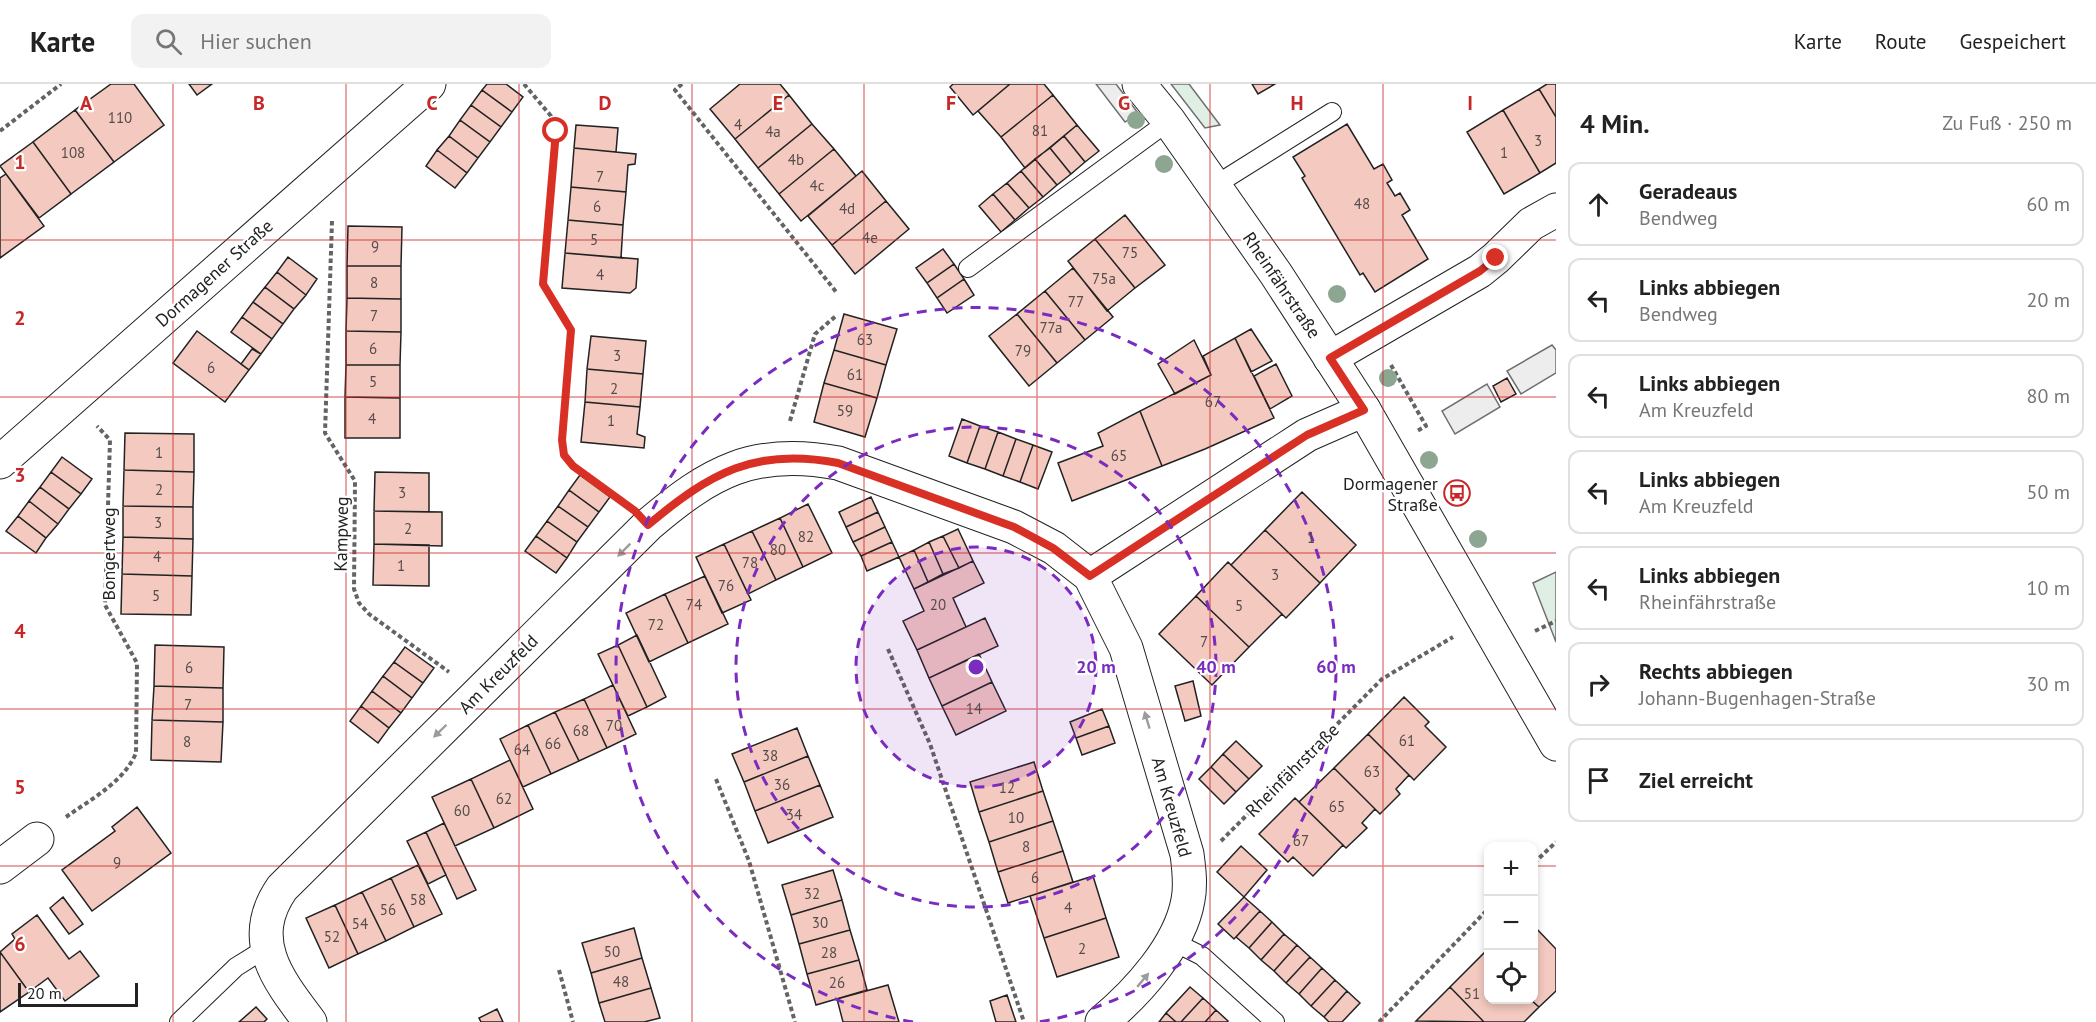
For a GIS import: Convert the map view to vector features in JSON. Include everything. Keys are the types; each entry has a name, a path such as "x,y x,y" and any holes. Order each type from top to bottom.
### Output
{"street":[{"name":"Dormagener Straße","path":"0,462 429,84"},
{"name":"Rheinfährstraße","path":"1139,84 1169,121 1276,274 1364,410 1556,744"},
{"path":"1330,358 1480,271 1531,224 1556,210"},
{"path":"1090,576 1307,435 1364,410"},
{"name":"Am Kreuzfeld","path":"310,1022 280,982 272,965 268,947 268,914 272,902 282,888 648,525 698,486 721,473 748,463 785,458 812,458 838,463 1014,527 1053,548 1090,576 1126,648 1187,854 1190,877 1189,899 1172,940 1142,982 1102,1022"},
{"path":"0,867 37,839"}],"lane":[{"path":"1215,186 1332,112"},
{"path":"968,267 1169,121"},
{"path":"1172,940 1202,956 1275,1022"},
{"path":"179,1022 236,967 268,947"}],"path":[{"path":"0,130 61,84"},
{"path":"524,84 551,116 556,131 543,284 571,330 562,440 564,455 573,466 635,511 648,525"},
{"path":"682,84 675,90 837,293"},
{"name":"Kampweg","path":"304,193 332,220 326,434 356,481 354,589 359,603 369,614 460,680 476,696"},
{"path":"785,458 786,433 815,334 837,315"},
{"name":"Bongertweg","path":"37,839 122,776 131,766 136,753 137,663 105,605 110,440 72,399"},
{"name":"Rheinfährstraße","path":"1187,854 1216,847 1382,679 1483,619"},
{"path":"888,649 930,744 1024,1022"},
{"path":"716,779 749,861 795,1022"},
{"path":"1538,858 1556,842"},
{"path":"1379,1022 1484,913"},
{"path":"559,970 573,1022"}],"green space":[{"path":"1171,84 1189,84 1220,125 1205,128"},
{"path":"1556,572 1556,642 1533,583"}],"shaded area":[{"path":"1096,84 1116,84 1138,113 1125,122"},
{"path":"1552,345 1556,350 1556,373 1521,394 1507,371"},
{"path":"1487,384 1500,407 1455,434 1442,411"}],"building":[{"path":"111,84 134,84 164,125 114,162 75,110"},
{"path":"189,84 212,84 197,95"},
{"path":"487,84 506,84 523,97 512,112 482,90"},
{"path":"740,84 780,84 789,95 735,139 710,109"},
{"path":"953,84 1010,84 973,115 950,87"},
{"path":"1010,84 1044,84 1053,95 1001,137 978,111"},
{"path":"1252,84 1275,84 1258,94"},
{"path":"1547,84 1556,84 1556,117 1539,89"},
{"path":"1539,89 1556,117 1556,163 1540,173 1503,110"},
{"path":"482,90 512,112 501,127 471,105"},
{"path":"789,95 812,124 758,168 735,139"},
{"path":"1053,95 1077,125 1025,168 1001,137"},
{"path":"471,105 501,127 490,142 460,120"},
{"path":"75,110 114,162 71,194 33,142"},
{"path":"1503,110 1540,173 1504,194 1467,132"},
{"path":"460,120 490,142 478,158 449,136"},
{"path":"812,124 834,149 779,194 758,168"},
{"path":"1347,124 1374,169 1383,164 1392,180 1387,183 1395,196 1400,193 1410,210 1402,215 1428,259 1375,292 1363,273 1360,275 1302,178 1305,176 1293,157"},
{"path":"576,125 618,128 616,152 574,148"},
{"path":"1077,125 1099,151 1085,162 1064,136"},
{"path":"449,136 478,158 467,173 437,150"},
{"path":"1064,136 1085,162 1071,174 1050,148"},
{"path":"33,142 71,194 39,218 0,166"},
{"path":"574,148 636,154 635,164 628,165 626,192 571,187"},
{"path":"1050,148 1071,174 1057,185 1035,159"},
{"path":"834,149 856,176 801,221 779,194"},
{"path":"437,150 467,173 455,188 426,166"},
{"path":"1035,159 1057,185 1043,197 1021,171"},
{"path":"862,171 886,201 832,245 808,216"},
{"path":"1021,171 1043,197 1029,208 1007,183"},
{"path":"6,174 44,226 0,258 0,178"},
{"path":"1007,183 1029,208 1015,220 993,194"},
{"path":"571,187 626,192 623,225 568,220"},
{"path":"993,194 1015,220 1001,232 979,206"},
{"path":"886,201 909,229 855,274 832,245"},
{"path":"1125,215 1165,265 1135,288 1095,239"},
{"path":"568,220 623,225 621,258 565,253"},
{"path":"348,226 402,227 401,266 347,266"},
{"path":"1095,239 1135,288 1107,311 1068,261"},
{"path":"943,249 954,264 927,283 916,268"},
{"path":"565,253 638,259 636,288 630,293 562,288"},
{"path":"288,257 317,279 306,295 277,272"},
{"path":"954,264 964,279 937,298 927,283"},
{"path":"347,266 401,266 401,299 347,298"},
{"path":"1073,268 1113,317 1085,340 1045,291"},
{"path":"277,272 306,295 294,309 265,287"},
{"path":"964,279 974,295 947,313 937,298"},
{"path":"265,287 294,309 283,324 253,302"},
{"path":"1045,291 1085,340 1057,363 1017,314"},
{"path":"347,298 401,299 401,332 346,331"},
{"path":"253,302 283,324 272,339 242,317"},
{"path":"844,314 897,329 886,365 834,350"},
{"path":"1017,314 1057,363 1029,386 989,336"},
{"path":"242,317 272,339 261,354 231,332"},
{"path":"1251,329 1272,361 1251,372 1235,338"},
{"path":"197,331 249,370 225,402 173,363"},
{"path":"346,331 401,332 400,365 346,365"},
{"path":"591,336 646,341 643,374 587,369"},
{"path":"1235,338 1274,418 1162,466 1140,411 1211,375 1203,356"},
{"path":"1194,340 1211,375 1175,394 1158,364"},
{"path":"252,349 261,354 249,370 241,364"},
{"path":"834,350 886,365 877,398 824,383"},
{"path":"1276,364 1292,396 1270,409 1254,376"},
{"path":"346,365 400,365 400,398 345,397"},
{"path":"587,369 643,374 640,407 585,402"},
{"path":"1507,378 1516,394 1501,402 1493,386"},
{"path":"824,383 877,398 865,437 814,422"},
{"path":"345,397 400,398 400,438 345,438"},
{"path":"585,402 640,407 637,434 645,437 644,448 581,442"},
{"path":"1140,411 1162,466 1072,501 1058,463 1103,446 1098,433"},
{"path":"962,419 980,426 967,463 949,456"},
{"path":"980,426 998,432 985,469 967,463"},
{"path":"998,432 1016,439 1003,476 985,469"},
{"path":"125,433 194,434 194,472 124,470"},
{"path":"1016,439 1033,445 1020,482 1003,476"},
{"path":"1033,445 1052,452 1038,489 1020,482"},
{"path":"62,457 92,479 81,494 51,472"},
{"path":"124,470 194,472 193,507 123,506"},
{"path":"51,472 81,494 69,509 40,487"},
{"path":"375,472 429,473 429,512 374,511"},
{"path":"580,475 610,497 599,512 569,490"},
{"path":"40,487 69,509 58,524 29,501"},
{"path":"569,490 599,512 588,527 558,506"},
{"path":"1302,492 1356,545 1320,583 1265,530"},
{"path":"871,497 878,512 846,527 839,512"},
{"path":"29,501 58,524 46,538 18,516"},
{"path":"808,504 832,553 803,567 780,518"},
{"path":"123,506 193,507 193,539 123,537"},
{"path":"558,506 588,527 577,542 547,521"},
{"path":"374,511 442,512 442,546 374,544"},
{"path":"878,512 885,527 853,542 846,527"},
{"path":"18,516 46,538 36,553 6,531"},
{"path":"780,518 803,567 776,580 752,531"},
{"path":"547,521 577,542 567,558 536,536"},
{"path":"885,527 892,542 861,556 853,542"},
{"path":"958,529 973,561 959,568 943,536"},
{"path":"1265,530 1320,583 1286,618 1231,565"},
{"path":"752,531 776,580 748,594 724,544"},
{"path":"536,536 567,558 556,573 525,551"},
{"path":"943,536 959,568 943,574 929,542"},
{"path":"123,537 193,539 192,576 122,574"},
{"path":"892,542 899,557 867,571 861,556"},
{"path":"929,542 943,574 928,582 914,550"},
{"path":"374,544 429,545 429,586 373,585"},
{"path":"724,544 751,600 722,613 696,557"},
{"path":"914,550 928,582 914,589 899,557"},
{"path":"973,561 984,583 953,598 966,627 917,650 903,621 924,611 914,589"},
{"path":"1228,562 1282,614 1249,647 1196,596"},
{"path":"122,574 192,576 191,615 121,614"},
{"path":"705,576 728,624 688,643 665,594"},
{"path":"665,594 688,643 649,662 626,613"},
{"path":"1196,596 1249,647 1212,685 1159,634"},
{"path":"985,618 998,646 929,678 917,650"},
{"path":"637,635 666,697 647,707 618,645"},
{"path":"155,645 224,647 223,688 154,686"},
{"path":"618,645 647,707 628,716 598,654"},
{"path":"405,647 434,668 423,683 394,662"},
{"path":"979,654 992,682 942,706 929,678"},
{"path":"394,662 423,683 412,698 383,676"},
{"path":"383,676 412,698 401,713 372,691"},
{"path":"1193,681 1201,716 1185,721 1175,686"},
{"path":"992,682 1006,711 956,735 942,706"},
{"path":"613,685 636,734 607,748 584,699"},
{"path":"154,686 223,688 223,722 152,720"},
{"path":"372,691 401,713 389,728 361,706"},
{"path":"1404,697 1429,722 1425,726 1446,747 1414,780 1368,734"},
{"path":"584,699 607,748 579,761 555,712"},
{"path":"361,706 389,728 378,743 350,721"},
{"path":"1102,709 1109,726 1076,738 1070,722"},
{"path":"555,712 579,761 551,774 528,725"},
{"path":"152,720 223,722 221,762 151,760"},
{"path":"528,725 551,774 523,787 500,739"},
{"path":"1109,726 1115,743 1082,755 1076,738"},
{"path":"797,728 808,756 744,782 732,754"},
{"path":"1368,734 1409,775 1396,789 1400,794 1380,814 1334,768"},
{"path":"1236,741 1262,766 1249,779 1223,754"},
{"path":"1223,754 1249,779 1236,792 1211,767"},
{"path":"808,756 820,785 755,811 744,782"},
{"path":"510,760 533,809 494,828 471,779"},
{"path":"1034,762 1043,791 979,812 970,782"},
{"path":"1211,767 1236,792 1224,804 1199,779"},
{"path":"1334,768 1375,809 1362,823 1367,828 1346,848 1299,802"},
{"path":"471,779 494,828 455,846 432,797"},
{"path":"820,785 833,817 768,843 755,811"},
{"path":"1043,791 1053,821 989,842 979,812"},
{"path":"1295,798 1343,845 1313,876 1293,857 1288,862 1259,834"},
{"path":"137,807 171,853 92,911 62,870 115,831 112,827"},
{"path":"1053,821 1063,851 998,872 989,842"},
{"path":"444,823 476,890 457,899 426,832"},
{"path":"426,832 446,875 428,884 407,841"},
{"path":"1241,846 1267,870 1244,897 1217,872"},
{"path":"1063,851 1073,882 1008,903 998,872"},
{"path":"418,865 442,914 414,927 391,878"},
{"path":"833,870 842,900 791,915 782,885"},
{"path":"1093,876 1106,918 1044,938 1030,896"},
{"path":"391,878 414,927 386,941 362,892"},
{"path":"362,892 386,941 358,954 335,905"},
{"path":"63,897 83,924 69,934 50,908"},
{"path":"1244,897 1260,911 1234,939 1218,924"},
{"path":"842,900 850,930 799,944 791,915"},
{"path":"335,905 358,954 329,968 306,918"},
{"path":"1260,911 1272,922 1249,948 1236,937"},
{"path":"37,915 69,959 80,951 99,976 65,1001 48,978 29,992 0,952 15,939 12,934"},
{"path":"1106,918 1119,957 1057,977 1044,938"},
{"path":"1272,922 1284,934 1261,960 1249,948"},
{"path":"634,928 642,958 591,973 582,943"},
{"path":"850,930 859,960 807,974 799,944"},
{"path":"1538,930 1556,949 1556,991 1539,1007 1536,1004 1538,1004"},
{"path":"1284,934 1297,945 1274,971 1261,960"},
{"path":"1297,945 1310,957 1286,983 1274,971"},
{"path":"0,952 29,992 0,1012"},
{"path":"1484,953 1484,1004 1536,1004 1539,1007 1524,1022 1484,1022 1450,987"},
{"path":"1310,957 1322,968 1299,994 1286,983"},
{"path":"642,958 651,988 599,1003 591,973"},
{"path":"859,960 867,990 816,1005 807,974"},
{"path":"1322,968 1335,980 1311,1006 1299,994"},
{"path":"1335,980 1347,991 1324,1017 1311,1006"},
{"path":"888,985 899,1022 843,1022 837,999"},
{"path":"1190,987 1203,998 1181,1022 1176,1022 1166,1013"},
{"path":"1450,987 1484,1022 1416,1021"},
{"path":"651,988 660,1018 644,1022 605,1022 599,1003"},
{"path":"1347,991 1360,1003 1342,1022 1329,1022 1324,1017"},
{"path":"1007,995 1016,1022 996,1022 990,1001"},
{"path":"1203,998 1216,1010 1205,1022 1181,1022"},
{"path":"256,1007 267,1019 264,1022 239,1022"},
{"path":"497,1009 503,1022 481,1022 479,1018"},
{"path":"1216,1010 1228,1021 1205,1022"},
{"path":"1166,1013 1176,1022 1159,1022"}],"place":[{"name":"Dormagener Straße","path":"1457,493"}],"route":[{"path":"556,131 543,284 571,330 562,440 564,455 573,466 635,511 648,525 698,486 721,473 748,463 785,458 812,458 838,463 1014,527 1053,548 1090,576 1307,435 1364,410 1330,358 1480,271 1496,258"}]}
